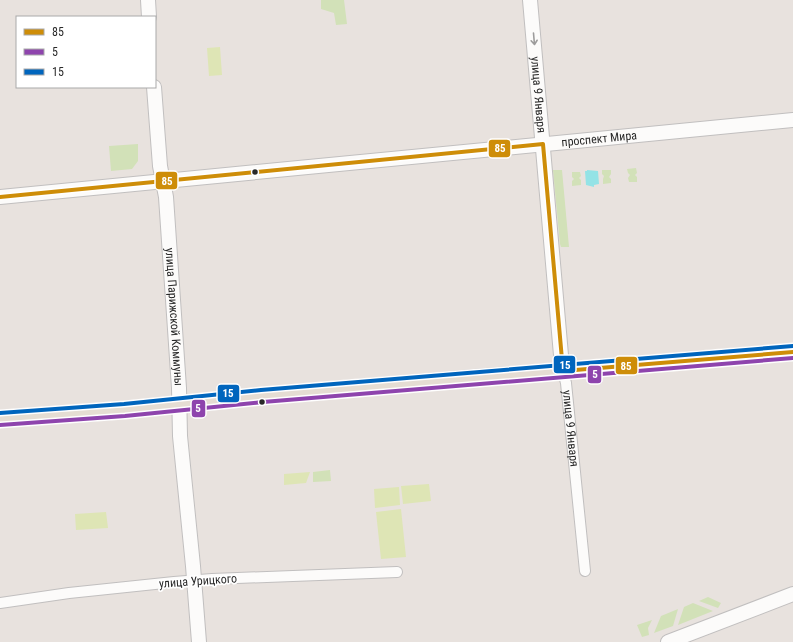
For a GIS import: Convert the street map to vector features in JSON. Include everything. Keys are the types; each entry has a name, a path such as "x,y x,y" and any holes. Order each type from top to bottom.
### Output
{"main road":[{"path":"0,418 180,405 277,395 793,352"}],"street":[{"path":"148,0 149,16"},
{"name":"улица 9 Января","path":"530,0 561,355 566,383 585,571"},
{"name":"улица Парижской Коммуны","path":"154,88 160,166 166,204 180,405 180,436 199,642"},
{"name":"проспект Мира","path":"0,197 793,120"},
{"name":"улица Урицкого","path":"0,603 69,593 194,580 397,572"},
{"path":"668,642 793,594"}],"green space":[{"path":"321,0 344,0 347,24 336,25 334,13 321,9"},
{"path":"220,47 222,75 209,76 207,48"},
{"path":"138,144 138,161 132,169 111,171 109,146"},
{"path":"636,168 637,173 635,175 637,177 637,182 629,182 628,178 630,175 627,169"},
{"path":"553,170 562,170 569,247 561,247 560,244"},
{"path":"602,170 611,170 609,177 611,179 611,183 603,184 604,176 602,174"},
{"path":"572,172 580,172 581,176 579,178 581,180 581,185 572,186 572,181 574,179 572,177"},
{"path":"330,470 331,481 313,482 313,472"},
{"path":"310,472 306,483 284,485 284,474"},
{"path":"429,484 431,501 403,504 401,486"},
{"path":"399,487 400,505 375,508 374,489"},
{"path":"401,509 406,557 381,559 376,512"},
{"path":"106,512 108,528 76,530 75,514"},
{"path":"708,597 721,603 718,608 699,601"},
{"path":"693,603 713,611 678,625 684,607"},
{"path":"678,609 673,626 654,633 661,616"},
{"path":"652,620 648,628 649,635 642,637 637,625"}],"water":[{"path":"585,171 598,171 599,184 594,185 594,187 586,185"}],"transit line":[{"name":"85","path":"0,197 543,144 563,371 793,352"},
{"name":"15","path":"0,413 124,404 261,390 793,346"},
{"name":"5","path":"0,425 125,416 263,402 793,358"}]}
